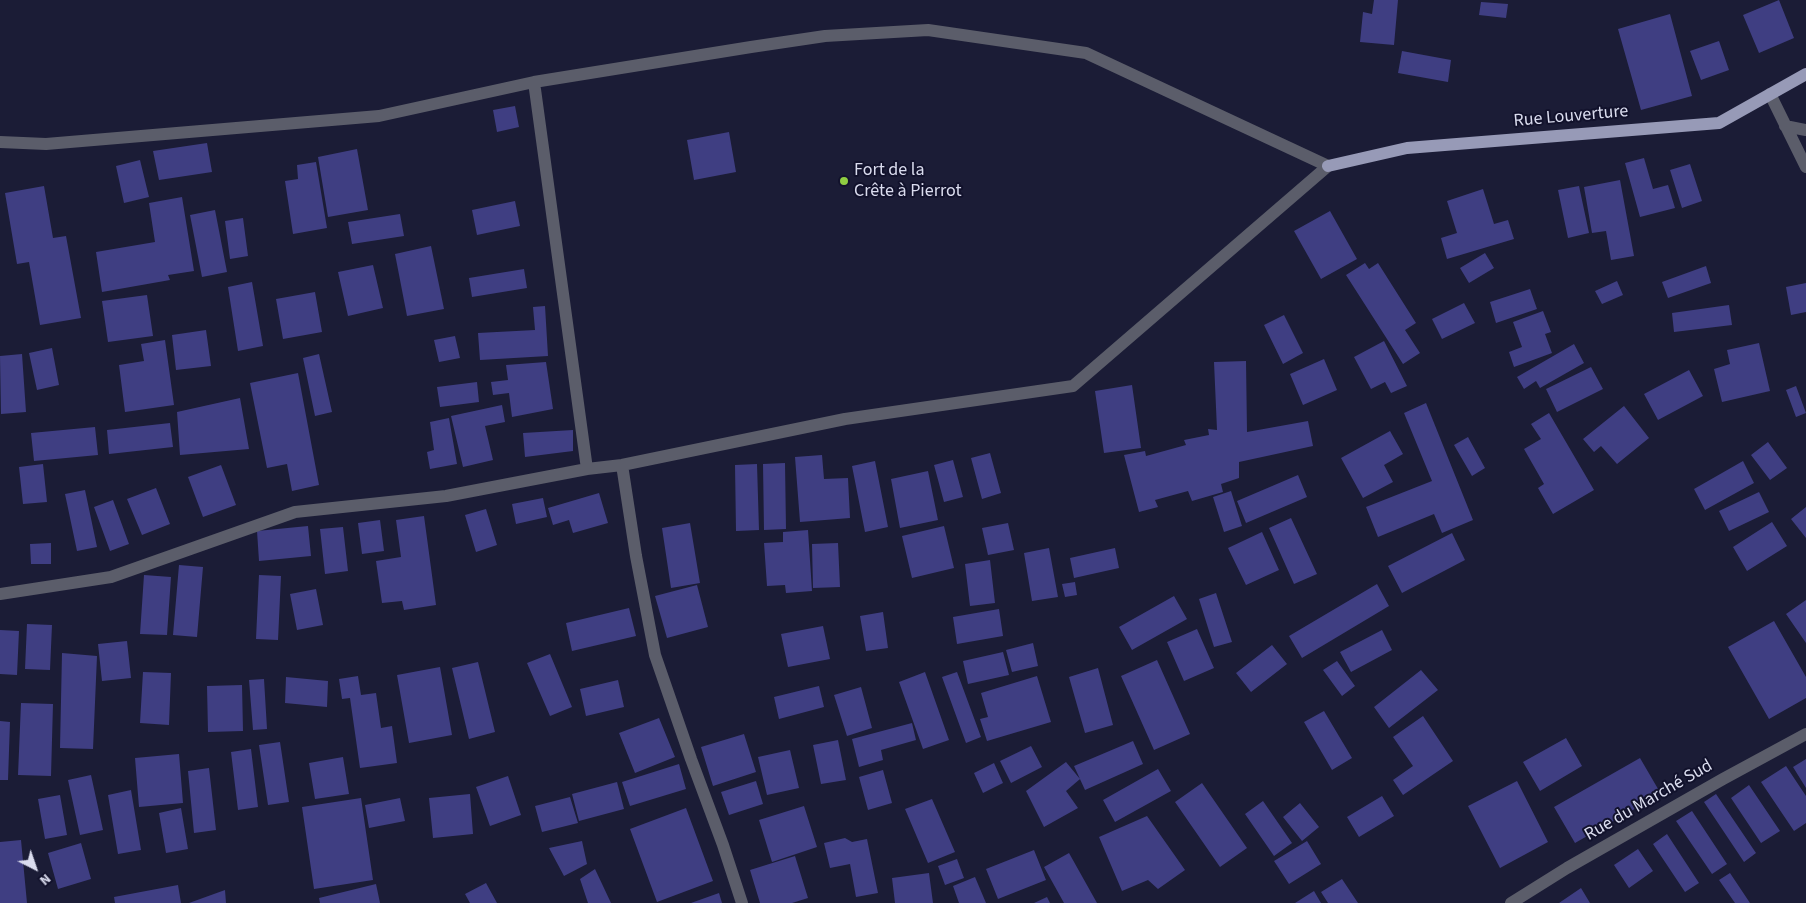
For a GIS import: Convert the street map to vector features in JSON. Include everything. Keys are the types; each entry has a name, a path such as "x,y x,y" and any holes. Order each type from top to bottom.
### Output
{"main road":[{"name":"Rue Louverture","path":"1328,166 1407,148 1719,122 1806,74"}],"street":[{"path":"0,142 46,144 378,116 534,82 825,36 928,30 1086,53 1328,166 1073,386 845,419 622,465 587,469 446,496 295,512 111,577 0,594"},
{"path":"534,82 587,469"},
{"path":"1770,94 1806,167"},
{"path":"1785,126 1806,130"},
{"path":"622,465 636,556 655,655 742,903"},
{"name":"Rue du Marché Sud","path":"1511,903 1593,853 1806,734"}],"building":[{"path":"1374,0 1398,0 1394,45 1360,42 1363,12 1372,14"},
{"path":"1779,0 1794,38 1759,53 1743,15"},
{"path":"1481,2 1508,4 1506,18 1479,15"},
{"path":"1670,14 1692,96 1641,110 1618,29"},
{"path":"1719,41 1729,70 1701,80 1690,51"},
{"path":"1402,51 1451,60 1448,82 1398,73"},
{"path":"515,106 519,127 497,132 493,110"},
{"path":"729,132 736,172 694,180 687,140"},
{"path":"207,143 212,172 159,180 153,151"},
{"path":"357,149 368,210 328,217 318,157"},
{"path":"1644,158 1653,189 1668,185 1675,208 1640,217 1625,163"},
{"path":"140,160 149,197 124,203 116,166"},
{"path":"316,162 327,228 293,234 285,181 298,179 297,165"},
{"path":"1690,164 1702,201 1682,208 1670,170"},
{"path":"1620,180 1634,256 1611,260 1606,231 1592,233 1584,187"},
{"path":"44,186 53,238 66,236 81,318 40,325 29,262 17,264 5,193"},
{"path":"1579,186 1589,233 1568,238 1558,190"},
{"path":"1483,189 1494,224 1508,220 1514,239 1447,259 1441,238 1457,233 1447,201"},
{"path":"182,197 194,271 168,275 170,280 102,292 96,252 155,242 149,203"},
{"path":"515,201 520,226 477,235 472,210"},
{"path":"215,210 227,272 202,277 190,215"},
{"path":"1330,211 1357,259 1321,279 1294,231"},
{"path":"400,214 404,236 352,244 348,222"},
{"path":"243,218 248,256 230,259 225,221"},
{"path":"431,246 444,309 407,316 395,254"},
{"path":"1485,253 1494,268 1469,283 1460,268"},
{"path":"1365,263 1369,269 1378,263 1416,323 1405,330 1420,353 1403,364 1346,275"},
{"path":"373,265 383,308 348,316 338,272"},
{"path":"1706,266 1711,283 1668,298 1662,282"},
{"path":"524,269 527,288 472,297 469,278"},
{"path":"1617,281 1623,295 1602,304 1595,291"},
{"path":"252,282 263,346 238,351 228,287"},
{"path":"1806,283 1806,312 1791,315 1786,287"},
{"path":"1530,289 1537,309 1496,323 1490,302"},
{"path":"315,292 322,332 283,339 276,299"},
{"path":"147,295 153,336 108,342 102,301"},
{"path":"1464,303 1475,323 1442,339 1432,319"},
{"path":"1729,305 1732,325 1674,332 1672,313"},
{"path":"545,306 548,356 480,360 478,333 535,330 533,307"},
{"path":"1543,311 1551,332 1545,334 1552,353 1514,367 1509,352 1522,347 1513,322"},
{"path":"1284,315 1303,353 1283,364 1264,325"},
{"path":"206,330 211,366 176,370 172,335"},
{"path":"455,336 460,358 439,362 434,340"},
{"path":"165,340 174,405 125,412 119,365 144,361 141,344"},
{"path":"1384,341 1407,386 1391,393 1385,382 1371,389 1354,357"},
{"path":"1759,343 1770,391 1722,402 1714,369 1730,364 1727,350"},
{"path":"1574,344 1584,363 1540,388 1536,381 1524,389 1517,377"},
{"path":"52,348 59,385 37,390 29,353"},
{"path":"22,354 26,412 1,414 0,356"},
{"path":"319,354 332,412 315,416 303,358"},
{"path":"1324,359 1337,390 1303,405 1290,374"},
{"path":"1246,361 1247,432 1308,421 1313,446 1239,462 1239,478 1221,484 1223,492 1192,501 1188,491 1155,500 1158,507 1139,512 1124,455 1145,451 1146,456 1186,445 1184,440 1209,435 1208,429 1217,430 1214,362"},
{"path":"546,362 553,409 512,417 509,393 493,395 491,382 508,380 506,365"},
{"path":"1591,367 1603,389 1557,412 1546,389"},
{"path":"1689,370 1703,396 1658,420 1644,394"},
{"path":"298,373 319,485 292,491 287,464 267,468 250,383"},
{"path":"477,382 479,402 440,407 437,387"},
{"path":"1132,385 1141,448 1104,453 1095,391"},
{"path":"1796,386 1806,413 1796,417 1786,390"},
{"path":"240,398 249,449 180,455 177,412"},
{"path":"1426,403 1473,520 1442,533 1434,514 1378,537 1366,507 1432,481 1404,413"},
{"path":"502,405 505,422 485,426 493,460 463,467 451,416"},
{"path":"1624,406 1649,438 1617,464 1601,446 1594,452 1583,439"},
{"path":"1549,413 1594,490 1553,514 1538,488 1544,484 1524,449 1541,439 1531,424"},
{"path":"449,418 457,464 430,469 427,452 434,450 430,422"},
{"path":"170,423 173,447 109,454 107,430"},
{"path":"95,427 98,455 34,461 31,433"},
{"path":"573,430 573,451 525,457 523,433"},
{"path":"1390,431 1403,454 1384,465 1393,482 1363,498 1341,458"},
{"path":"1468,437 1485,468 1472,476 1454,445"},
{"path":"1768,442 1787,468 1770,480 1751,455"},
{"path":"990,453 1001,493 982,499 971,458"},
{"path":"822,455 824,479 848,478 850,518 800,522 795,457"},
{"path":"953,460 963,497 944,502 934,465"},
{"path":"875,461 888,527 865,532 852,466"},
{"path":"1743,461 1754,483 1705,510 1694,489"},
{"path":"785,463 786,529 764,530 763,464"},
{"path":"43,464 47,502 23,504 19,467"},
{"path":"757,464 759,530 736,531 735,465"},
{"path":"221,465 236,505 203,517 188,477"},
{"path":"928,471 938,520 900,528 891,479"},
{"path":"1298,475 1307,497 1246,523 1237,501"},
{"path":"156,488 170,524 142,535 127,499"},
{"path":"85,490 97,547 77,551 65,494"},
{"path":"1231,491 1242,526 1224,532 1213,497"},
{"path":"1759,492 1769,512 1729,531 1719,511"},
{"path":"599,493 608,523 573,533 569,520 553,525 548,508"},
{"path":"543,498 547,517 516,524 512,504"},
{"path":"113,500 129,544 110,551 94,507"},
{"path":"1806,507 1806,538 1791,519"},
{"path":"486,509 497,545 476,552 465,515"},
{"path":"424,516 436,605 404,610 402,601 382,603 376,561 401,557 396,520"},
{"path":"1291,518 1317,574 1294,584 1269,528"},
{"path":"380,520 384,551 362,554 358,523"},
{"path":"1772,522 1787,546 1747,571 1733,547"},
{"path":"690,523 700,583 671,588 662,528"},
{"path":"1008,523 1014,550 988,555 982,528"},
{"path":"308,526 311,556 259,561 257,531"},
{"path":"944,526 954,568 912,578 902,536"},
{"path":"343,527 348,571 325,574 320,529"},
{"path":"808,530 812,591 786,593 785,585 767,586 764,543 783,542 783,532"},
{"path":"1262,532 1279,570 1246,585 1228,548"},
{"path":"1452,533 1465,560 1402,593 1388,566"},
{"path":"51,543 51,564 31,564 30,544"},
{"path":"838,543 840,587 813,588 812,544"},
{"path":"1049,548 1058,597 1032,601 1024,553"},
{"path":"1115,548 1119,568 1074,578 1070,558"},
{"path":"990,560 995,603 970,606 965,564"},
{"path":"179,565 203,567 197,637 173,635"},
{"path":"144,575 171,577 167,635 140,634"},
{"path":"259,575 281,576 278,640 256,639"},
{"path":"1075,582 1077,595 1065,597 1062,584"},
{"path":"1377,584 1389,606 1302,658 1289,636"},
{"path":"697,585 708,627 667,638 655,596"},
{"path":"316,589 323,625 297,630 290,594"},
{"path":"1216,593 1232,642 1214,647 1199,599"},
{"path":"1174,596 1187,619 1132,650 1119,627"},
{"path":"1806,600 1806,643 1786,614"},
{"path":"629,608 636,636 572,651 566,623"},
{"path":"999,609 1003,636 957,644 953,617"},
{"path":"883,612 888,648 866,651 860,616"},
{"path":"1774,621 1806,677 1806,698 1769,719 1728,647"},
{"path":"27,624 52,625 50,670 25,669"},
{"path":"823,626 830,659 788,667 781,634"},
{"path":"1197,629 1214,668 1184,681 1167,642"},
{"path":"0,630 19,631 17,675 0,674"},
{"path":"1382,630 1392,650 1351,672 1340,652"},
{"path":"127,641 131,678 102,681 98,644"},
{"path":"1033,643 1038,666 1012,672 1006,650"},
{"path":"1272,645 1287,664 1251,692 1236,673"},
{"path":"1003,652 1009,675 968,684 963,661"},
{"path":"62,653 97,656 93,749 60,748"},
{"path":"550,654 572,707 550,716 527,663"},
{"path":"1157,660 1190,734 1154,750 1121,676"},
{"path":"1337,661 1355,686 1342,696 1323,670"},
{"path":"478,662 495,732 469,739 452,668"},
{"path":"440,667 452,735 409,743 397,675"},
{"path":"1098,668 1113,725 1085,733 1069,677"},
{"path":"1421,670 1438,690 1389,728 1374,707"},
{"path":"143,672 171,673 169,725 140,723"},
{"path":"925,672 949,740 923,749 899,682"},
{"path":"957,672 981,737 966,743 942,677"},
{"path":"358,676 361,695 376,693 381,728 392,726 397,763 360,768 350,698 342,699 339,679"},
{"path":"1037,676 1051,722 987,741 980,719 988,717 981,693"},
{"path":"286,677 328,681 327,707 285,703"},
{"path":"264,679 267,729 253,730 249,680"},
{"path":"618,680 624,707 586,716 580,689"},
{"path":"242,685 243,731 208,732 207,686"},
{"path":"819,686 824,707 779,719 774,697"},
{"path":"861,687 872,728 847,736 834,695"},
{"path":"21,703 53,704 51,776 18,775"},
{"path":"1324,711 1352,758 1332,770 1304,722"},
{"path":"1423,716 1453,761 1403,795 1393,780 1413,766 1393,737"},
{"path":"659,718 675,757 635,773 619,733"},
{"path":"0,721 10,722 8,780 0,780"},
{"path":"912,723 916,740 881,750 883,760 859,767 852,739"},
{"path":"744,734 756,772 713,786 701,747"},
{"path":"1566,738 1582,766 1540,791 1523,762"},
{"path":"838,740 846,780 821,784 813,745"},
{"path":"1133,741 1143,764 1085,790 1074,766"},
{"path":"280,742 289,802 268,805 259,745"},
{"path":"1031,746 1042,767 1011,783 1000,761"},
{"path":"251,749 258,807 238,810 231,752"},
{"path":"790,750 799,788 767,795 758,757"},
{"path":"179,754 183,803 139,807 135,758"},
{"path":"343,757 349,794 315,799 309,763"},
{"path":"1640,758 1661,794 1575,843 1554,807"},
{"path":"1806,759 1806,788 1793,767"},
{"path":"1066,762 1080,779 1066,791 1078,808 1044,827 1026,791"},
{"path":"994,763 1003,783 983,793 974,773"},
{"path":"679,764 686,789 630,806 622,782"},
{"path":"1786,766 1806,796 1806,823 1794,831 1761,782"},
{"path":"209,768 216,830 194,833 188,771"},
{"path":"1158,769 1171,791 1115,822 1103,800"},
{"path":"883,770 892,803 868,810 859,777"},
{"path":"91,775 103,830 80,835 68,780"},
{"path":"508,776 521,815 490,826 476,787"},
{"path":"756,781 763,804 729,815 721,792"},
{"path":"1517,781 1548,842 1500,868 1468,806"},
{"path":"617,782 624,809 579,821 572,794"},
{"path":"1202,783 1247,848 1220,867 1175,802"},
{"path":"1749,785 1780,831 1761,843 1731,798"},
{"path":"131,790 141,850 118,854 108,795"},
{"path":"470,794 473,834 433,838 429,798"},
{"path":"1716,794 1756,853 1744,862 1704,802"},
{"path":"60,795 67,835 45,839 38,799"},
{"path":"1382,796 1394,816 1359,837 1347,817"},
{"path":"570,797 578,823 542,832 535,806"},
{"path":"361,798 373,880 314,889 302,807"},
{"path":"400,798 405,821 369,828 365,805"},
{"path":"932,799 955,852 928,863 905,809"},
{"path":"1263,801 1292,843 1274,856 1245,814"},
{"path":"1300,803 1319,827 1302,841 1283,817"},
{"path":"804,806 817,847 772,862 759,820"},
{"path":"181,808 188,849 166,853 159,813"},
{"path":"686,808 713,881 657,902 630,829"},
{"path":"1692,811 1727,864 1712,874 1676,821"},
{"path":"1147,816 1185,870 1158,889 1148,880 1122,891 1099,837"},
{"path":"1667,834 1699,883 1685,892 1653,844"},
{"path":"845,838 852,842 867,839 878,893 856,897 850,864 830,868 824,843"},
{"path":"21,840 27,903 0,903 0,842"},
{"path":"582,841 587,864 564,876 549,848"},
{"path":"1307,841 1321,864 1289,884 1274,861"},
{"path":"81,843 91,879 58,889 48,853"},
{"path":"1638,849 1653,871 1629,888 1614,865"},
{"path":"1034,850 1046,880 998,899 986,869"},
{"path":"1069,853 1097,903 1064,903 1044,867"},
{"path":"795,856 808,898 792,903 760,903 750,870"},
{"path":"957,859 964,878 945,885 938,866"},
{"path":"595,869 611,903 588,903 580,879"},
{"path":"929,873 933,903 895,903 892,878"},
{"path":"1730,873 1750,903 1735,903 1719,880"},
{"path":"975,877 986,903 959,903 953,886"},
{"path":"1342,879 1358,903 1328,903 1321,892"},
{"path":"486,883 497,903 470,903 465,894"},
{"path":"376,884 380,903 320,903 319,898"},
{"path":"178,885 181,903 115,903 114,897"},
{"path":"1581,888 1590,903 1559,903"},
{"path":"225,890 226,903 189,903"},
{"path":"1314,891 1321,903 1295,903"},
{"path":"719,893 722,903 691,903"},
{"path":"1047,897 1050,903 1034,903"}],"place":[{"name":"Fort de la Crête à Pierrot","path":"844,181"}]}
